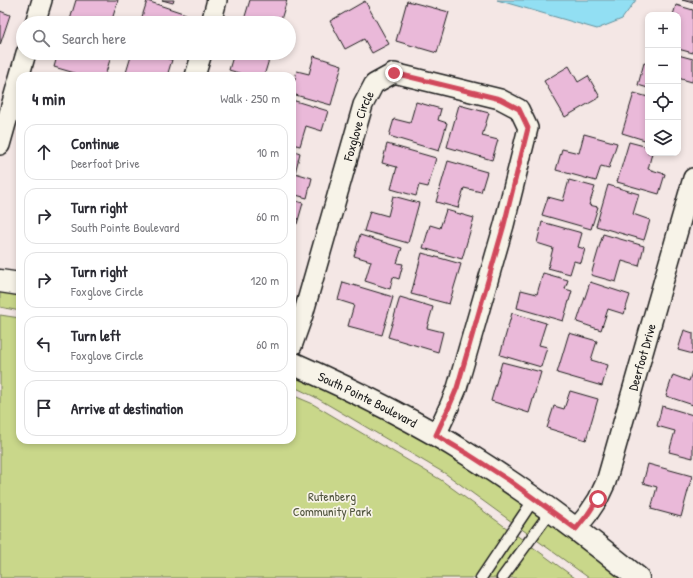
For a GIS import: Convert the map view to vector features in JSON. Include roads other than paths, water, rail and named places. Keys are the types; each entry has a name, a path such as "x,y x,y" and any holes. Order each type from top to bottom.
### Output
{"street":[{"path":"37,16 42,0"},
{"path":"212,16 217,0"},
{"path":"21,72 24,60"},
{"path":"196,72 200,60"},
{"name":"Foxglove Circle","path":"296,335 363,105 374,84 394,73 500,99 519,109 528,128 506,218 457,388 436,435"},
{"path":"0,145 16,88"},
{"name":"Deerfoot Drive","path":"576,529 598,499 606,482 693,178"},
{"path":"0,281 16,283"},
{"name":"South Pointe Boulevard","path":"296,365 385,407 468,454 510,481 576,529 638,578"}],"lane":[{"path":"481,578 543,505"},
{"path":"502,578 543,505"}],"water":[{"path":"497,0 636,0 622,19 597,29"}],"park label":[{"name":"Rutenberg Community Park","path":"332,504"}]}
